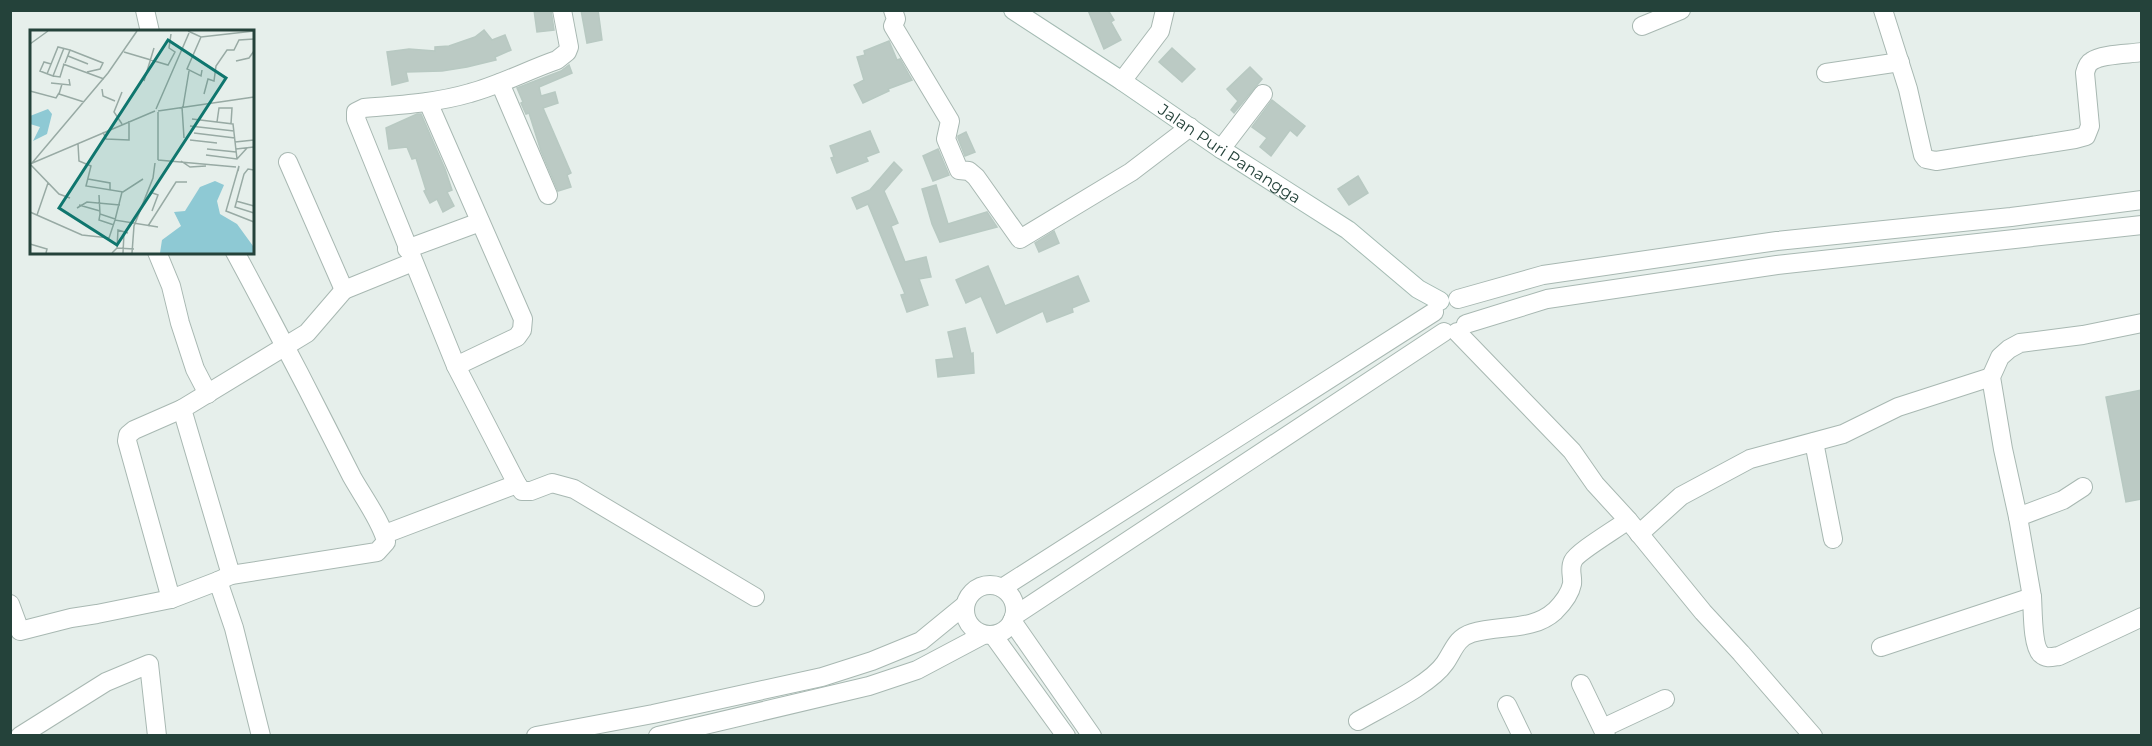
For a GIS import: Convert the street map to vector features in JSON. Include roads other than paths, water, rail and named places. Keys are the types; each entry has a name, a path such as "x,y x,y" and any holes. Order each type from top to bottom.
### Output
{"street":[{"path":"145,10 150,30"},
{"path":"562,10 569,40 567,52 557,60 472,93 428,102 364,108 355,115 456,366 517,484 525,492 552,483 574,489 755,597"},
{"path":"893,10 896,19 893,26 950,121 946,139 959,170 969,171 976,177 1020,239 1131,172 1190,127"},
{"name":"Jalan Puri Panangga","path":"1013,10 1221,149 1348,230 1437,306"},
{"path":"1122,81 1160,31 1165,10"},
{"path":"1642,26 1681,10"},
{"path":"1883,10 1900,62 1923,155 1926,159 1936,161 2086,136 2090,126 2085,73 2087,66 2098,58 2142,52"},
{"path":"1826,73 1900,62"},
{"path":"500,83 548,195"},
{"path":"1221,149 1263,94"},
{"path":"428,102 521,313 523,325 517,337 456,366"},
{"path":"288,162 345,290"},
{"path":"1458,299 1543,275 1777,241 2011,217 2142,200"},
{"path":"2011,217 2012,238"},
{"path":"171,599 127,441 128,435 134,430 182,409 308,333 345,290 480,222"},
{"path":"653,714 666,735 868,686 917,670 988,635 1003,632 1013,618 1456,329 1547,299 1777,265 2142,225"},
{"path":"1777,241 1777,265"},
{"path":"158,254 171,286 195,369 208,394"},
{"path":"10,604 20,631 71,618 98,615 171,599 225,578 377,552 386,542 385,534 364,499 235,254"},
{"path":"1002,588 1451,297 1463,302 1468,313 1456,329"},
{"path":"1437,306 1435,324 1456,329 1572,451 1595,484 1634,527 1703,612 1813,735"},
{"path":"2142,323 2083,336 2020,343 2008,349 2000,357 1991,377 2032,597 2036,646 2040,654 2048,658 2059,656 2142,617"},
{"path":"1358,721 1417,687 1433,675 1445,663 1454,645 1463,637 1484,630 1528,626 1554,612 1566,598 1572,584 1571,569 1576,557 1634,527 1701,484 1750,459 1844,434 1898,407 1991,377"},
{"path":"182,409 225,578 234,628 261,735"},
{"path":"1814,442 1833,539"},
{"path":"385,534 517,484"},
{"path":"2018,517 2063,500 2083,487"},
{"path":"536,735 653,714 822,677 921,641 965,604 974,591 992,585 1002,588 1010,595 1014,605 1013,618 1092,735"},
{"path":"1881,647 2032,597"},
{"path":"965,604 968,623 974,630 988,635 1066,735"},
{"path":"20,735 106,682 149,664 157,735"},
{"path":"1581,684 1605,732 1665,699"},
{"path":"1507,705 1522,735"}]}
